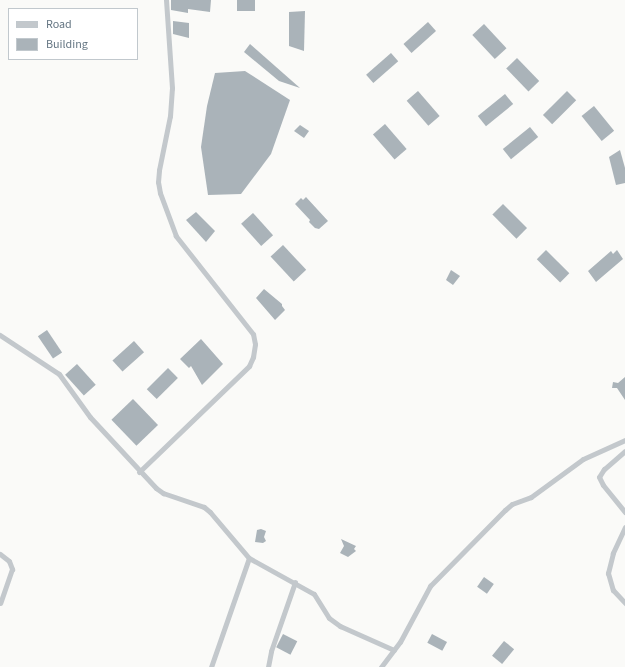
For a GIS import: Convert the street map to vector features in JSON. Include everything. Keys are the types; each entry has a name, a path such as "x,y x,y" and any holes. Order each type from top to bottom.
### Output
{"street":[{"path":"139,472 249,366 253,357 255,344 253,334 176,236 160,193 158,182 159,170 170,116 172,88 166,0"},
{"path":"0,335 59,374 90,417 139,472 163,493 197,504 210,512 249,558 295,582 314,594 329,618 340,626 394,650"},
{"path":"381,667 394,650 430,586 505,510 512,504 531,497 583,459 625,440"},
{"path":"625,451 604,469 600,477 603,485 625,512"},
{"path":"625,527 613,553 608,573 613,590 625,603"},
{"path":"0,554 9,561 12,569 0,603"},
{"path":"211,667 249,558"},
{"path":"268,667 270,651 295,582"}],"building":[{"path":"171,0 211,0 210,12 188,9 188,13 171,10"},
{"path":"237,0 255,0 255,11 237,11"},
{"path":"305,11 304,51 289,46 289,12"},
{"path":"173,21 189,23 189,38 173,34"},
{"path":"428,22 436,31 412,53 403,44"},
{"path":"484,24 507,48 495,59 472,35"},
{"path":"250,44 300,88 279,81 244,52"},
{"path":"391,53 398,61 373,83 366,75"},
{"path":"517,58 539,81 528,91 506,68"},
{"path":"245,71 290,100 271,154 241,194 208,195 201,147 207,106 215,73"},
{"path":"418,91 440,116 428,126 407,101"},
{"path":"567,91 576,100 552,124 543,115"},
{"path":"505,94 513,104 486,126 478,116"},
{"path":"594,106 614,131 602,141 582,116"},
{"path":"385,124 407,149 395,159 373,134"},
{"path":"300,125 309,131 304,138 294,131"},
{"path":"530,127 538,137 511,159 503,149"},
{"path":"620,150 625,168 625,183 616,185 609,157"},
{"path":"306,197 328,221 319,229 315,228 309,222 310,220 295,204 301,198 303,200"},
{"path":"503,204 527,228 516,239 492,215"},
{"path":"196,212 215,231 206,242 186,220"},
{"path":"253,213 273,235 261,246 241,224"},
{"path":"283,245 306,270 294,281 271,257"},
{"path":"546,250 569,273 560,283 537,259"},
{"path":"617,250 623,259 596,282 588,271 611,251 613,254"},
{"path":"451,270 460,276 453,285 446,280"},
{"path":"264,289 282,304 285,310 275,320 256,298"},
{"path":"47,330 62,352 53,359 38,336"},
{"path":"201,339 223,364 202,385 191,366 189,368 180,359"},
{"path":"134,341 144,352 122,372 112,360"},
{"path":"77,364 96,385 84,396 65,375"},
{"path":"168,368 178,378 157,399 147,389"},
{"path":"625,377 625,400 617,388 612,388 613,382 618,383"},
{"path":"133,399 158,425 136,446 111,420"},
{"path":"261,529 266,531 264,537 266,541 263,543 255,542 257,530"},
{"path":"341,539 356,546 354,549 356,551 348,557 340,553 344,546"},
{"path":"484,577 494,584 487,594 477,587"},
{"path":"283,634 297,641 290,655 276,647"},
{"path":"432,634 447,642 442,651 427,643"},
{"path":"504,641 514,649 502,664 492,656"}]}
